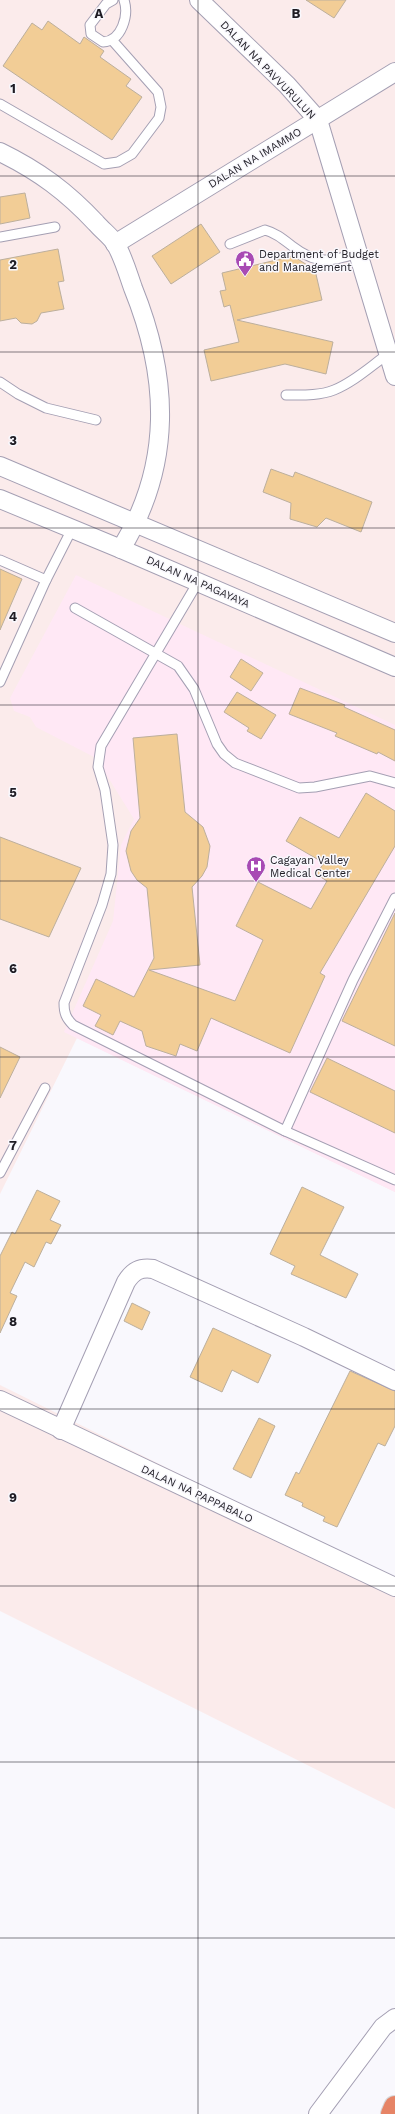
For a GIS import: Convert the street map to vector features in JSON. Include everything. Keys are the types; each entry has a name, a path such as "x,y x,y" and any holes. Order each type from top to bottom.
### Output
{"highway":[{"path":"392,2114 395,2107"}],"street":[{"name":"DALAN NA PAVVURULUN","path":"199,0 287,85 318,120 395,376"},
{"name":"DALAN NA IMAMMO","path":"115,244 395,72"},
{"path":"0,152 29,167 57,186 115,244 140,306 156,361 162,404 159,445 149,488 136,524 121,549"},
{"path":"0,466 395,633"},
{"name":"DALAN NA PAGAYAYA","path":"0,498 395,667"},
{"path":"61,1430 126,1282 137,1270 145,1268 304,1337 395,1380"},
{"name":"DALAN NA PAPPABALO","path":"0,1400 395,1587"},
{"path":"318,2114 383,2027 395,2018"}],"lane":[{"path":"112,0 106,4 90,25 90,30 93,36 103,42 112,40 124,25 126,12 124,0"},
{"path":"0,104 104,164 118,162 132,154 159,118 161,108 158,92 112,40"},
{"path":"0,237 55,227"},
{"path":"230,244 265,230 276,234 299,251 315,259 332,261 358,253"},
{"path":"286,395 314,394 334,390 352,380 388,354"},
{"path":"0,382 18,394 46,408 96,420"},
{"path":"0,682 46,580 72,529"},
{"path":"0,560 46,580"},
{"path":"198,582 101,746 98,767 105,790 113,845 111,874 102,906 64,1003 64,1011 73,1025 285,1131 395,1180"},
{"path":"75,608 178,666 186,675 194,690 217,744 224,754 235,763 299,788 315,787 370,776 395,783"},
{"path":"285,1131 353,980 395,898"},
{"path":"0,1173 45,1088"}],"shaded area":[{"path":"0,0 395,0 395,1192 77,1038 0,1194"},
{"name":"Cagayan Valley Medical Center","path":"76,575 395,725 395,1192 64,1032 113,921 121,845 134,819 96,758 36,727 30,717 14,711 10,698"},
{"path":"0,1385 395,1581 395,1809 0,1611"}],"building":[{"path":"306,0 346,0 334,18"},
{"path":"48,21 80,44 84,37 104,51 100,57 131,79 126,86 142,97 112,140 3,66 32,23 42,30"},
{"path":"25,193 30,218 0,224 0,197"},
{"path":"201,224 220,252 171,284 152,256"},
{"path":"58,249 64,281 58,282 64,309 41,313 37,321 32,324 21,323 16,318 0,321 0,260"},
{"path":"293,256 315,270 322,300 237,320 333,342 326,374 285,364 211,381 204,350 239,342 230,305 224,307 220,291 226,290 222,273"},
{"path":"271,469 293,477 295,472 372,502 361,532 326,518 317,527 290,519 291,503 263,492"},
{"path":"0,569 22,579 0,630"},
{"path":"241,659 263,673 251,691 230,677"},
{"path":"300,688 345,705 344,707 395,730 395,761 378,752 377,754 335,736 337,733 289,714"},
{"path":"237,692 276,715 261,739 247,731 249,728 224,712"},
{"path":"177,734 185,812 203,827 210,846 207,867 202,876 192,887 200,965 149,970 235,1001 263,940 236,926 258,882 311,909 327,881 316,874 324,863 286,841 300,817 339,838 366,793 395,811 395,846 320,973 325,976 290,1053 211,1018 197,1051 180,1044 176,1056 146,1046 142,1031 120,1021 113,1035 95,1026 101,1015 83,1006 96,979 134,997 154,958 147,888 137,880 131,871 126,851 131,831 140,818 133,738"},
{"path":"0,837 81,868 49,937 0,919"},
{"path":"395,913 395,1046 342,1021"},
{"path":"0,1047 20,1057 0,1098"},
{"path":"327,1058 395,1091 395,1133 310,1092"},
{"path":"302,1187 344,1207 320,1255 358,1274 346,1298 291,1274 295,1266 270,1254"},
{"path":"37,1190 60,1201 50,1220 61,1225 51,1244 46,1242 34,1267 25,1262 10,1293 17,1296 0,1333 0,1256 12,1232 15,1234"},
{"path":"132,1303 150,1312 142,1330 124,1321"},
{"path":"213,1328 271,1355 258,1383 232,1370 222,1392 190,1377"},
{"path":"350,1371 395,1391 395,1426 385,1446 378,1443 337,1527 323,1521 325,1517 302,1506 303,1503 285,1495 296,1472 299,1474"},
{"path":"259,1418 275,1426 251,1478 233,1469"}],"place":[{"name":"Department of Budget and Management","path":"245,277"},
{"name":"Cagayan Valley Medical Center","path":"256,883"}]}
